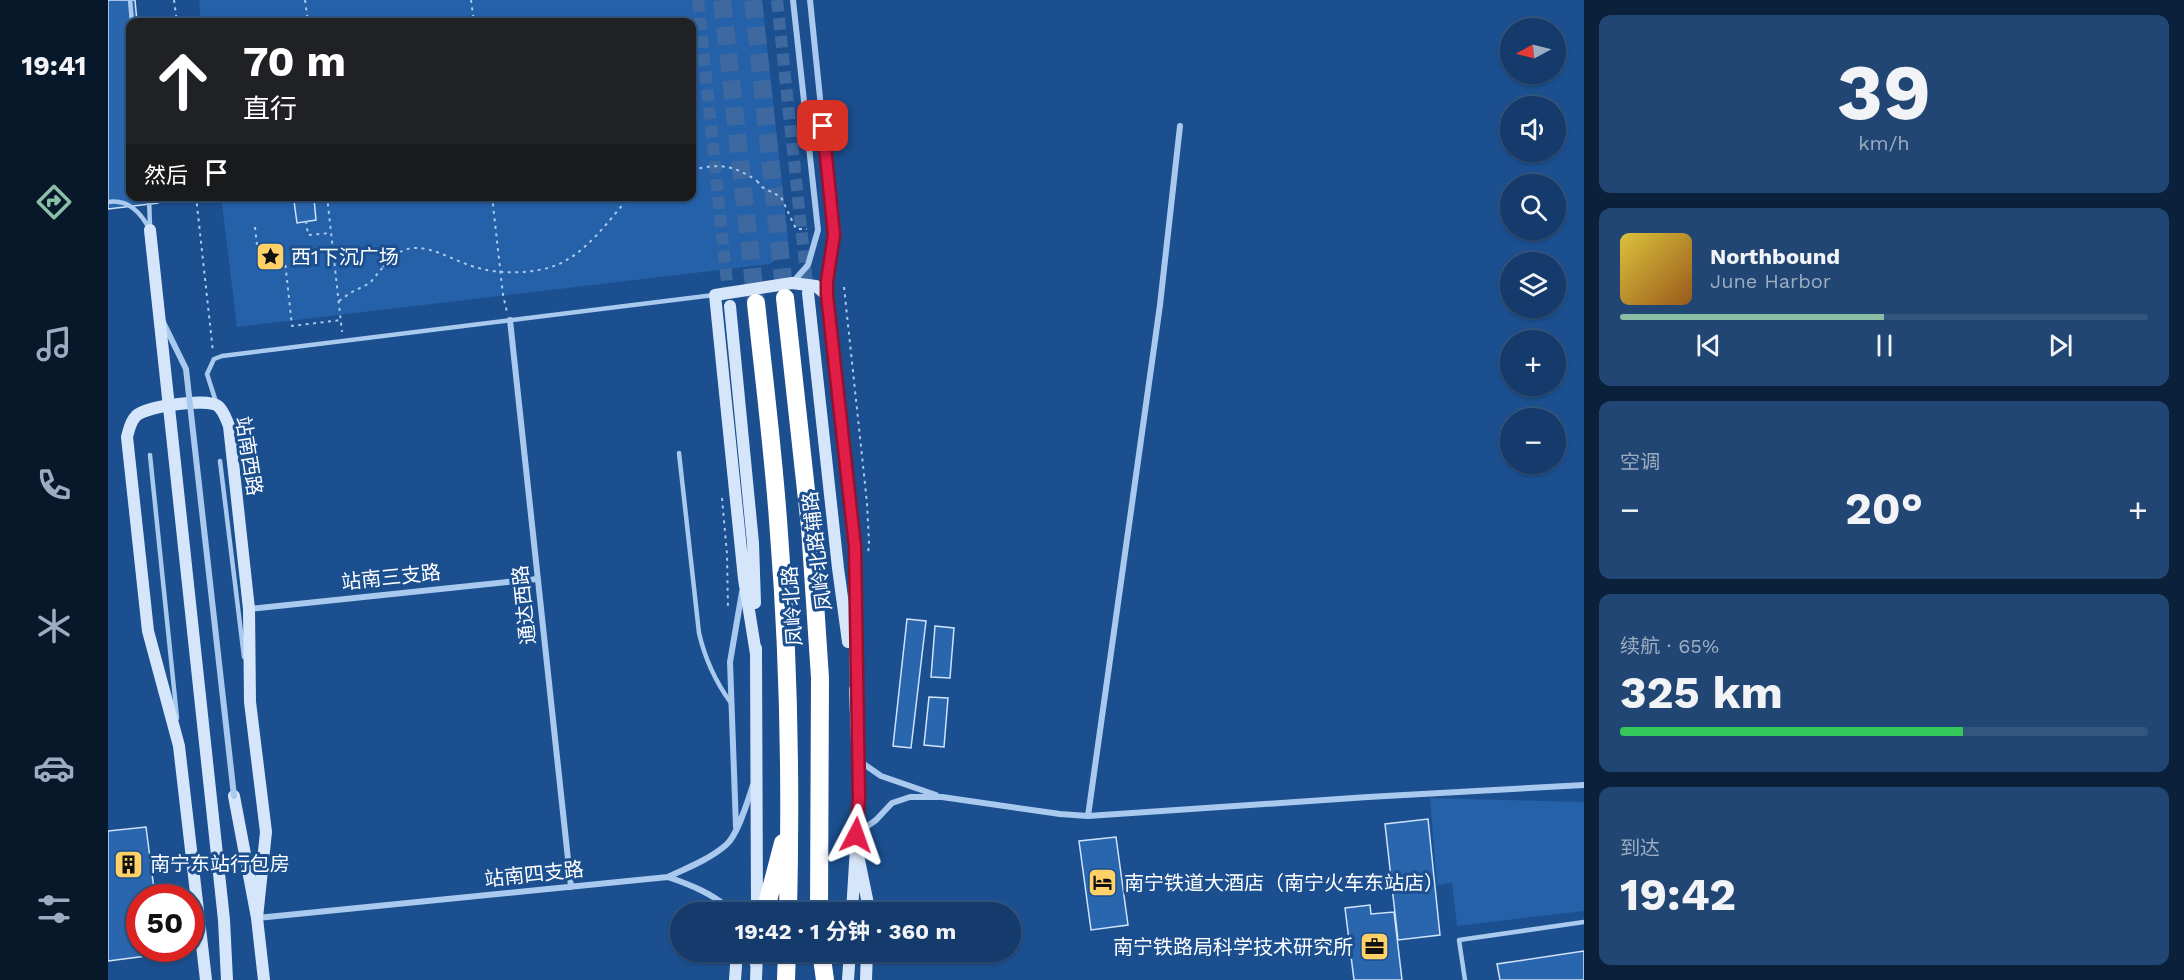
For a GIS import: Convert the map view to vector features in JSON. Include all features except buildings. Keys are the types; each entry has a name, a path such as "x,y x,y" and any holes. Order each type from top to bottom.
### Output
{"highway":[{"name":"凤岭北路","path":"789,291 810,527 820,678 819,902"},
{"name":"凤岭北路","path":"756,303 779,532 788,682 790,812 788,902"},
{"path":"768,902 790,812"},
{"path":"786,980 787,962"},
{"path":"817,980 819,962"},
{"path":"822,962 825,980"}],"street":[{"path":"789,291 808,264 818,230 793,0"},
{"path":"810,0 834,235 827,295 855,547 856,697"},
{"path":"1088,816 1161,305 1180,126"},
{"path":"150,230 224,920 227,980"},
{"path":"756,654 744,579 715,295 789,291 816,286 827,295"},
{"name":"凤岭北路辅路","path":"808,293 838,568 856,697 859,798 853,902"},
{"path":"730,306 753,543 757,902"},
{"path":"160,314 186,369 234,796"},
{"name":"通达西路","path":"510,321 571,887"},
{"name":"站南西路","path":"206,980 179,746 148,631 127,437 136,415 147,410 207,401 217,405 224,412 228,426 249,609 250,702 266,832 257,918"},
{"name":"站南三支路","path":"249,609 537,579"},
{"path":"736,828 730,662 744,579"},
{"path":"858,760 881,776 942,797"},
{"name":"站南四支路","path":"257,918 668,877 728,844 747,807 756,771"},
{"path":"868,902 856,840 892,803 910,797 942,797 1088,816 1368,797 1584,786"},
{"name":"站南西路","path":"234,796 257,918 264,980"},
{"path":"668,877 700,889 721,902"},
{"path":"735,980 736,962"},
{"path":"751,962 755,980"},
{"path":"755,980 756,962"},
{"path":"848,980 849,962"},
{"path":"866,980 867,962"}],"lane":[{"path":"130,0 132,18"},
{"path":"108,202 116,201 134,207 143,216 150,230"},
{"path":"149,201 150,230"},
{"path":"217,405 207,374 214,359 222,356 715,295"},
{"path":"679,453 699,633 705,657 718,685 732,704"},
{"path":"150,455 179,746"},
{"path":"220,461 250,702"},
{"path":"1465,980 1459,940 1584,922"}],"path":[{"path":"174,0 176,18"},
{"path":"305,0 307,18"},
{"path":"471,0 473,18"},
{"path":"696,169 727,166 742,170 762,187 781,197 796,229 818,230"},
{"path":"197,201 214,359"},
{"path":"328,201 343,341"},
{"path":"493,201 503,295 510,321"},
{"path":"339,301 370,283 391,257 405,249 418,247 430,249 478,268 507,272 528,272 552,267 568,259 589,243 626,201"},
{"path":"306,221 308,235 331,233"},
{"path":"255,227 259,264 285,261 292,326 341,320"},
{"path":"722,495 727,554 728,609"}],"shaded area":[{"path":"199,0 762,0 788,238 786,247 770,264 237,327 221,201 696,201 696,18 201,18"},
{"path":"1430,798 1584,802 1584,911 1457,926 1452,883 1437,885"}],"tunnel":[{"path":"698,0 729,303"},
{"path":"722,0 756,303"},
{"path":"753,0 785,298"},
{"path":"777,0 808,293"}],"place":[{"name":"西1下沉广场","path":"270,257"},
{"name":"南宁东站行包房","path":"129,864"},
{"name":"南宁铁道大酒店（南宁火车东站店）","path":"1103,883"},
{"name":"南宁铁路局科学技术研究所","path":"1374,947"}],"route":[{"path":"823,126 834,235 827,295 855,547 854,604 859,798 856,835"}]}
